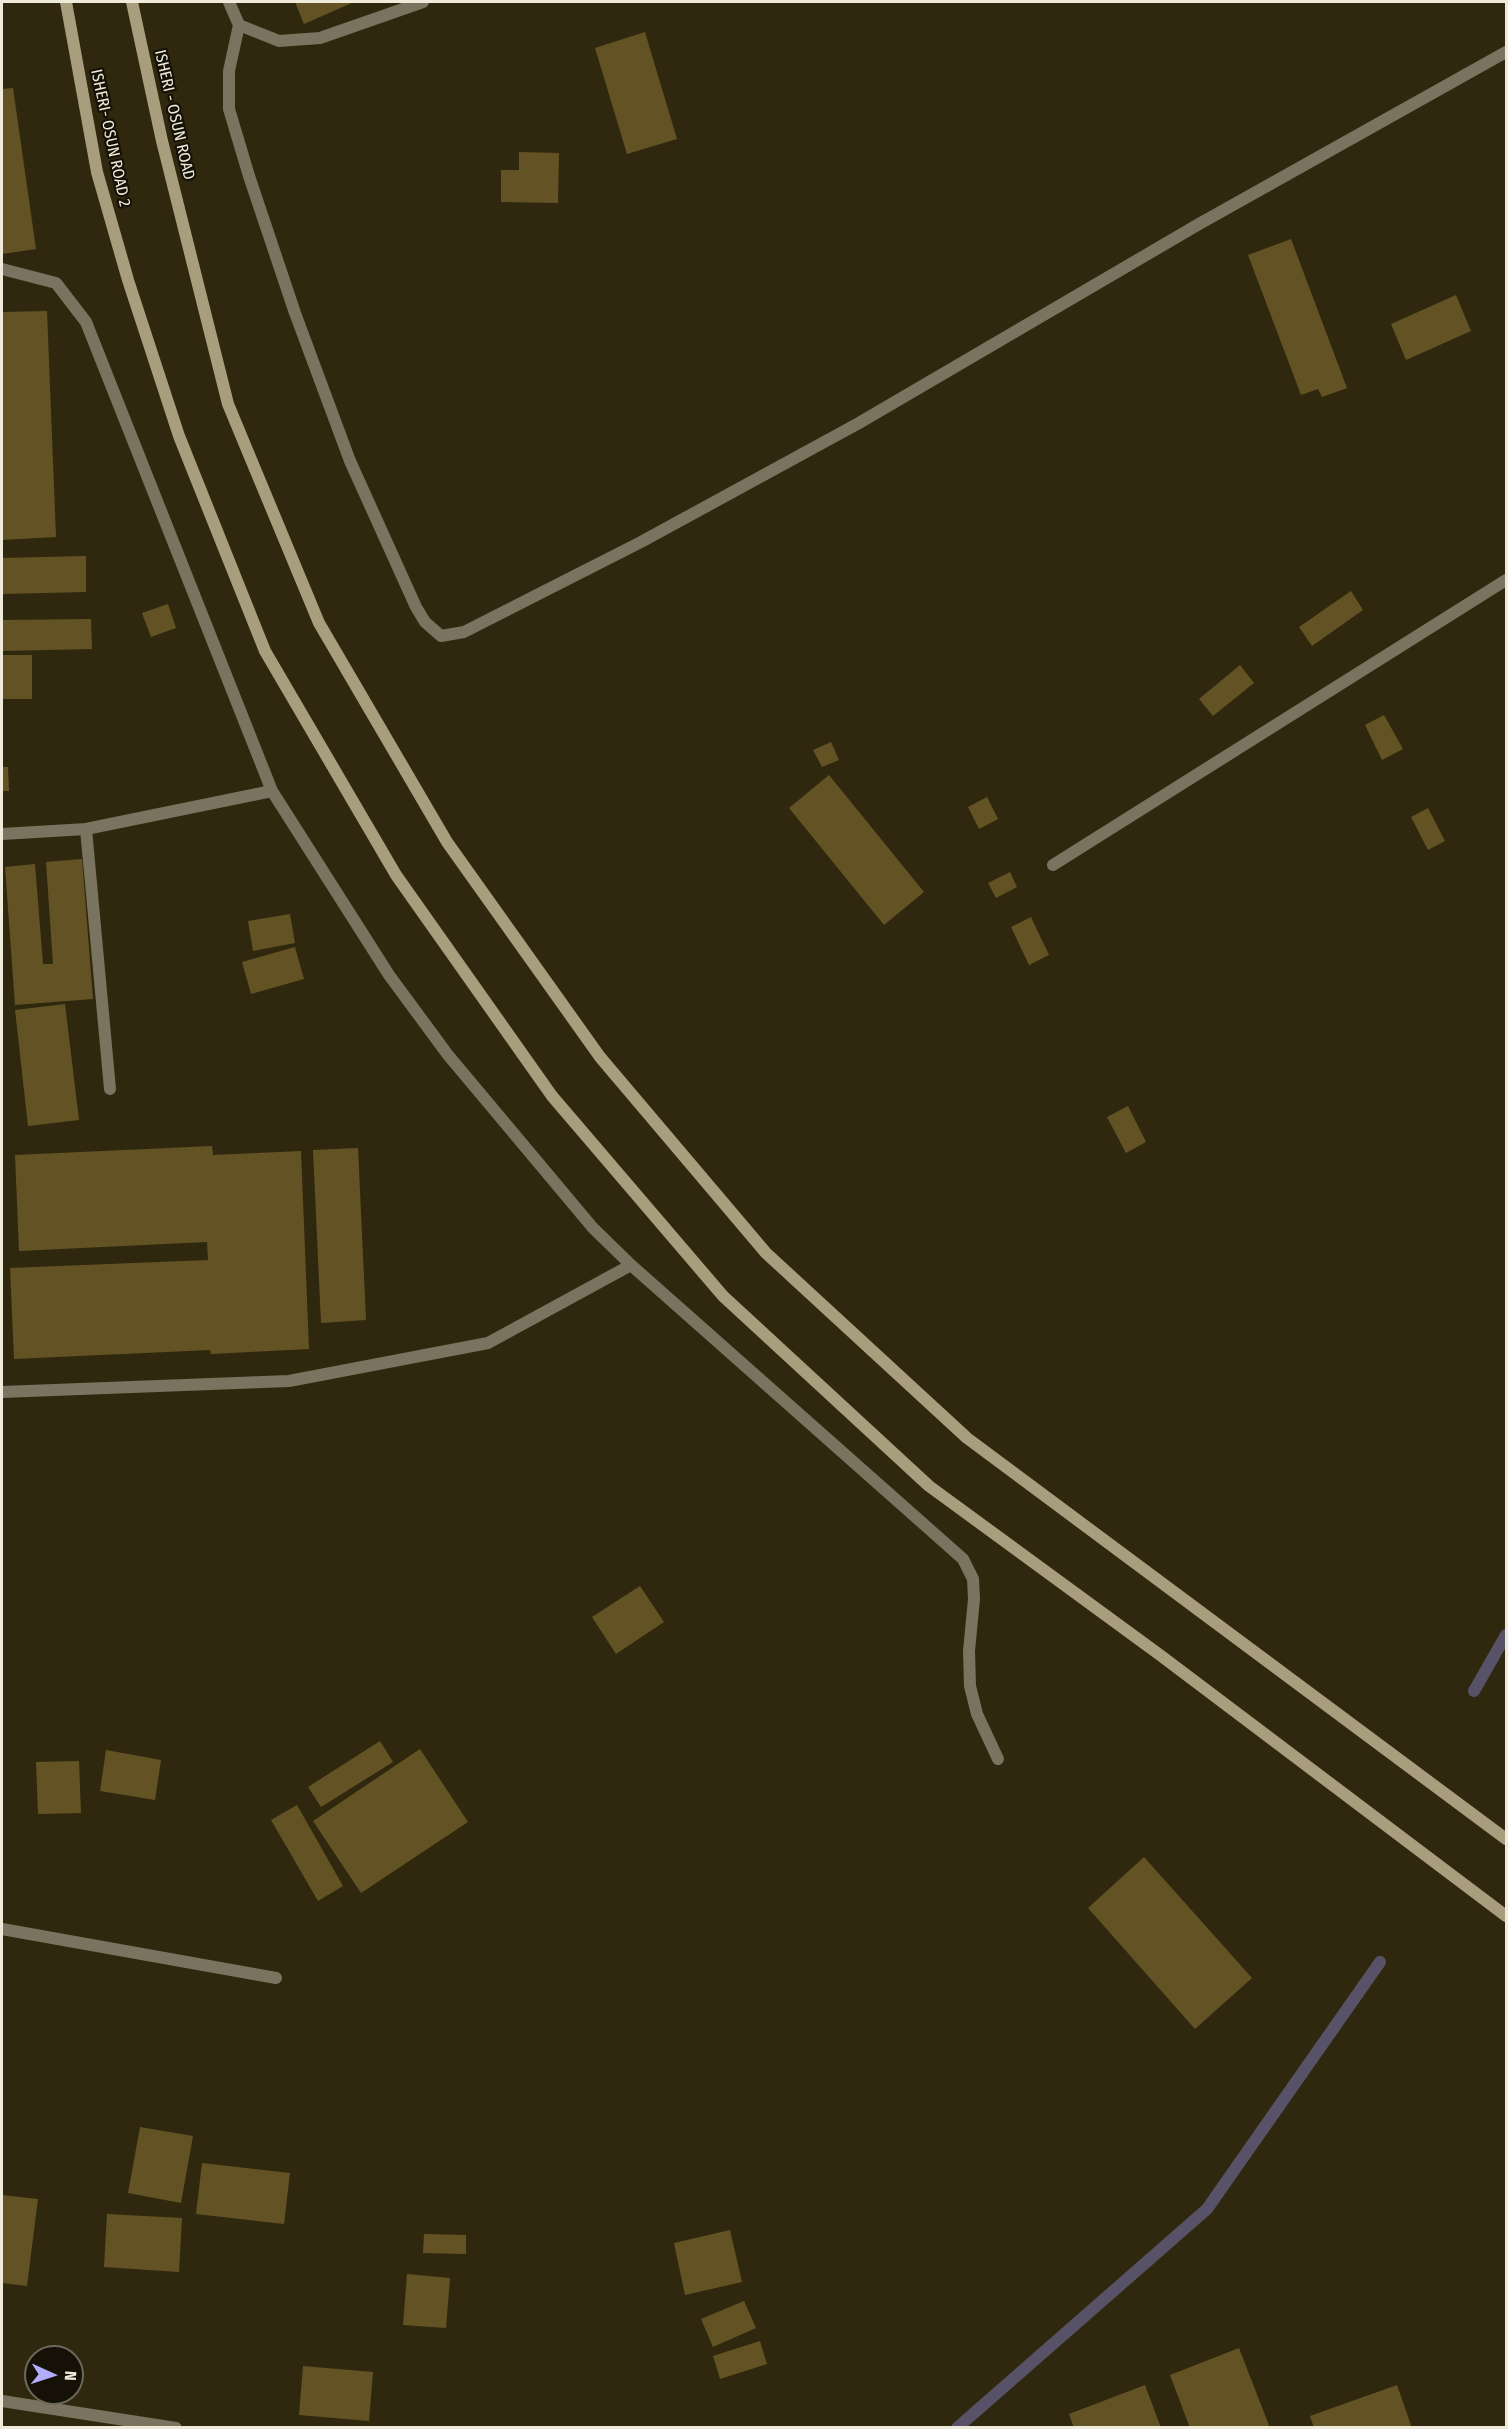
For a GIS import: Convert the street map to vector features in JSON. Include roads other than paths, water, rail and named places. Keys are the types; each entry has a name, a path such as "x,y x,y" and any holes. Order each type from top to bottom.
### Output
{"main road":[{"name":"ISHERI- OSUN ROAD 2","path":"66,2 97,172 128,280 179,436 265,651 396,875 552,1096 723,1296 929,1486 1170,1662 1506,1916"},
{"name":"ISHERI - OSUN ROAD","path":"132,2 162,141 228,404 319,623 447,842 600,1058 766,1253 967,1438 1506,1839"}],"street":[{"path":"229,2 239,25 229,71 229,109 252,187 295,313 350,461 416,607 425,622 441,636 464,632 641,542 838,434 1209,218 1506,52"},
{"path":"239,25 279,41 320,38 423,2"},
{"path":"2,269 56,283 86,322 272,791 389,975 448,1055 593,1228 631,1265 963,1559 973,1579 974,1599 969,1651 970,1686 977,1714 998,1759"},
{"path":"1053,865 1506,580"},
{"path":"2,834 86,829 272,791"},
{"path":"86,829 110,1089"},
{"path":"2,1392 289,1381 488,1343 631,1265"},
{"path":"2,1929 276,1978"},
{"path":"2,2401 176,2427"}],"waterway":[{"path":"1474,1691 1506,1635"},
{"path":"957,2428 1207,2209 1380,1962"}]}
